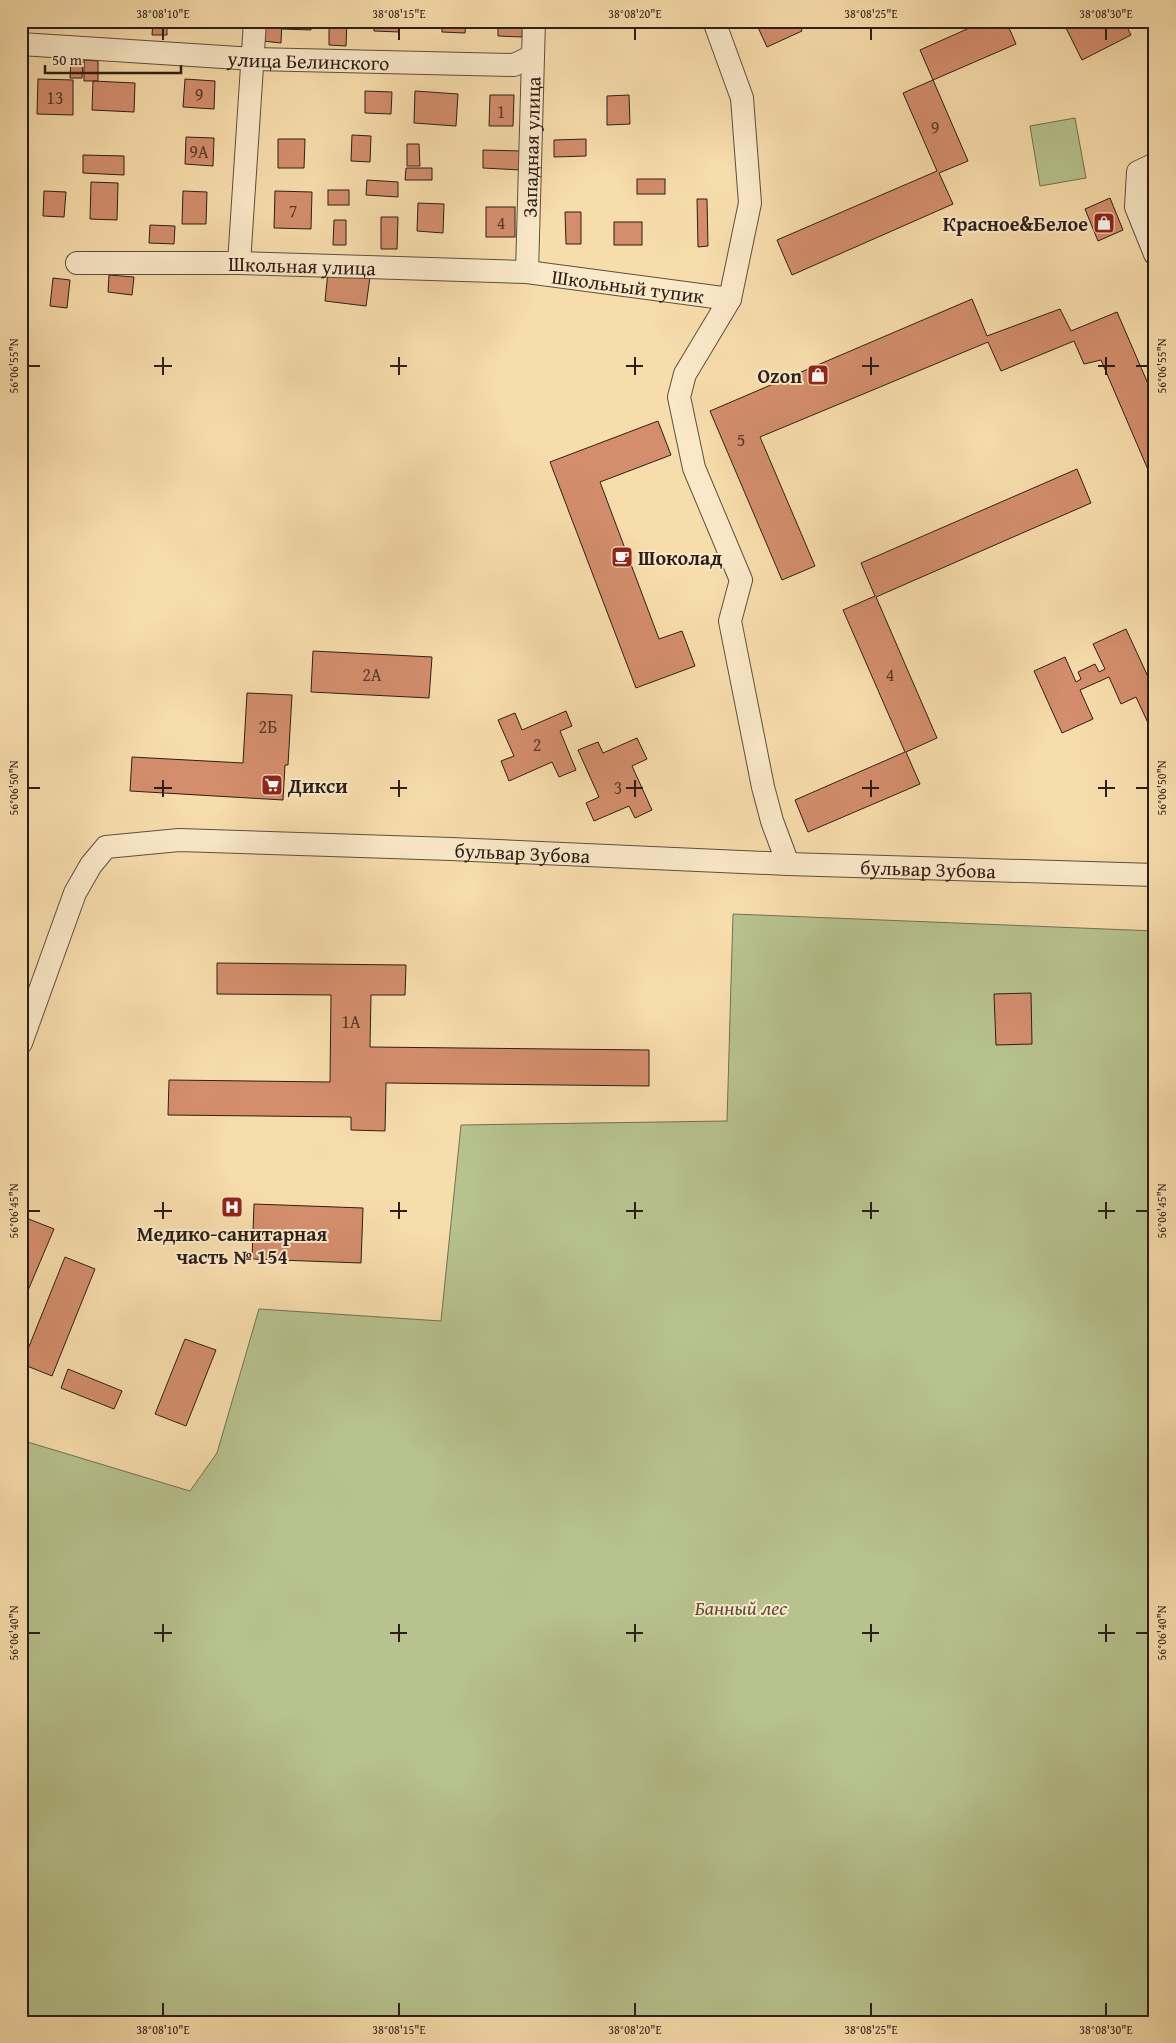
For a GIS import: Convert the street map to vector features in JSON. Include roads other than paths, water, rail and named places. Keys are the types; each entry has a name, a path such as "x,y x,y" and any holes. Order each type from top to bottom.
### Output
{"street":[{"path":"239,263 254,59 255,21"},
{"name":"Западная улица","path":"527,272 534,21"},
{"path":"714,21 742,98 750,203 730,298 686,374 679,397 694,468 741,580 730,621 763,787 772,820 788,864"},
{"name":"улица Белинского","path":"21,44 254,59 514,65 533,56"},
{"path":"1155,164 1138,172 1136,207 1155,254"},
{"name":"Школьная улица","path":"77,263 239,263 527,272"},
{"name":"Школьный тупик","path":"527,272 730,298"},
{"name":"бульвар Зубова","path":"21,1043 75,893 91,865 106,847 180,840 461,849 788,864 1155,875"}],"place":[{"name":"Красное&Белое","path":"1104,223"},
{"name":"Ozon","path":"818,375"},
{"name":"Шоколад","path":"622,557"},
{"name":"Дикси","path":"272,785"},
{"name":"Медико-санитарная часть № 154","path":"232,1207"}],"park label":[{"name":"Банный лес","path":"741,1607"}]}
